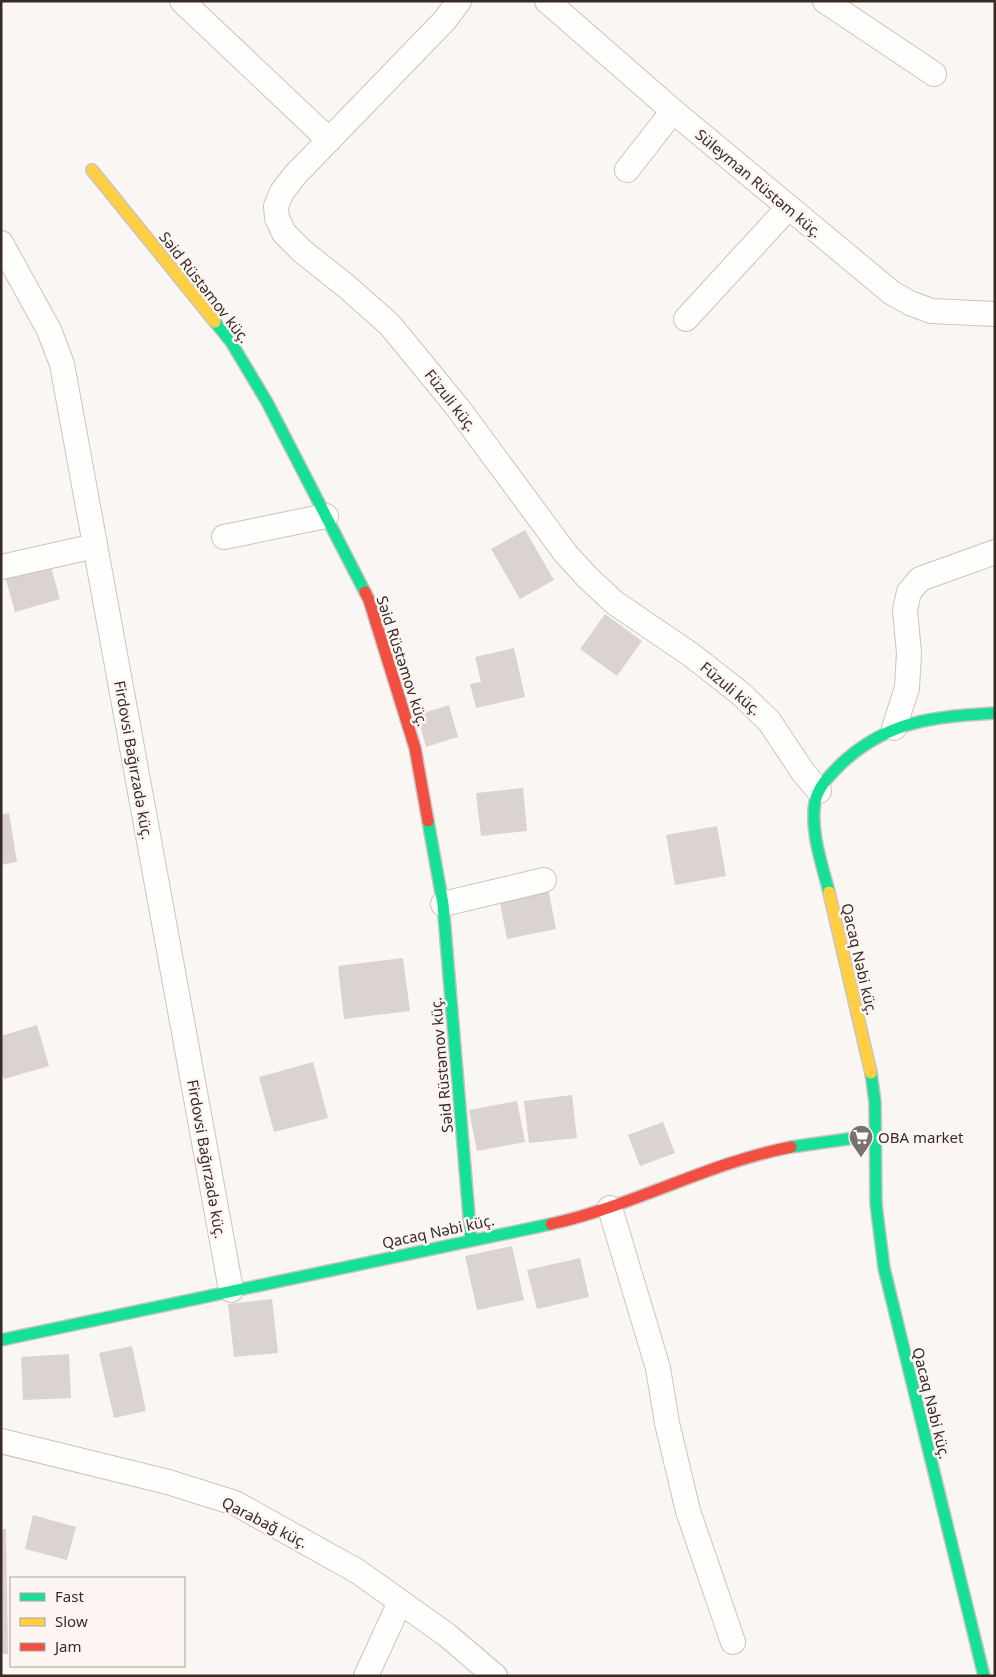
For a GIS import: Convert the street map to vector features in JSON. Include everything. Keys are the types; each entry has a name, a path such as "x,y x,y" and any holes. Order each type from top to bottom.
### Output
{"street":[{"path":"182,1 329,140"},
{"name":"Füzuli küç.","path":"459,1 445,20 295,176 282,192 276,206 276,218 284,233 302,252 346,286 390,325 458,408 566,554 588,578 615,602 690,654 740,693 770,721 803,772 819,792"},
{"name":"Süleyman Rüstəm küç.","path":"547,1 673,111 892,293 910,303 931,311 995,314"},
{"path":"825,1 934,74"},
{"path":"627,170 673,111"},
{"name":"Səid Rüstəmov küç.","path":"92,170 231,342 267,402 369,600 414,748 443,904 471,1240"},
{"path":"686,319 788,208"},
{"name":"Firdovsi Bağırzadə küç.","path":"1,243 48,330 62,364 231,1290"},
{"path":"224,536 326,516"},
{"path":"1,567 95,546"},
{"path":"894,728 907,688 909,653 905,610 909,592 920,579 995,552"},
{"path":"819,792 831,773 851,756 894,728 952,716 995,713"},
{"name":"Qacaq Nəbi küç.","path":"819,792 814,808 814,828 873,1080 876,1104 876,1202 878,1232 884,1268 984,1676"},
{"path":"443,904 544,880"},
{"name":"Qacaq Nəbi küç.","path":"1,1340 576,1218 610,1208 724,1164 767,1152 789,1146 876,1135"},
{"path":"610,1208 658,1368 667,1423 688,1511 733,1642"},
{"name":"Qarabağ küç.","path":"1,1441 168,1482 235,1503 357,1571 447,1635 496,1676"},
{"path":"366,1676 400,1602"}],"building":[{"path":"525,530 554,580 520,599 491,549"},
{"path":"49,560 60,599 15,612 4,573"},
{"path":"605,614 642,641 617,676 580,649"},
{"path":"514,648 525,697 476,708 470,684 481,682 475,657"},
{"path":"449,705 458,737 426,747 417,715"},
{"path":"523,788 527,831 481,836 476,793"},
{"path":"9,813 17,862 1,865 1,815"},
{"path":"717,826 726,876 675,885 666,835"},
{"path":"547,883 556,929 507,939 498,893"},
{"path":"403,958 410,1011 344,1019 338,966"},
{"path":"37,1025 49,1066 4,1079 1,1071 1,1036"},
{"path":"313,1062 328,1118 274,1132 259,1077"},
{"path":"572,1095 577,1138 529,1143 524,1101"},
{"path":"517,1101 525,1142 477,1151 469,1110"},
{"path":"663,1122 675,1153 640,1166 628,1135"},
{"path":"512,1246 524,1300 477,1310 465,1256"},
{"path":"580,1258 589,1297 537,1309 527,1270"},
{"path":"272,1299 278,1353 234,1357 228,1304"},
{"path":"132,1346 146,1411 114,1418 99,1353"},
{"path":"69,1354 71,1398 23,1400 21,1357"},
{"path":"33,1515 76,1527 67,1560 25,1549"},
{"path":"1,1529 6,1529 8,1654 1,1654"}],"traffic: fast":[{"path":"215,322 231,342 267,402 365,592"},
{"path":"829,892 815,836 814,813 819,791 832,773 875,738 894,730 932,719 995,713"},
{"path":"428,821 443,904 471,1240"},
{"path":"871,1073 875,1102 876,1204 884,1268 984,1676"},
{"path":"791,1147 876,1135"},
{"path":"1,1340 551,1224"}],"traffic: slow":[{"path":"92,170 215,322"},
{"path":"829,892 871,1073"}],"traffic: jam":[{"path":"365,592 415,748 428,821"},
{"path":"551,1224 611,1207 730,1163 791,1147"}],"place":[{"name":"OBA market","path":"861,1158"}]}
